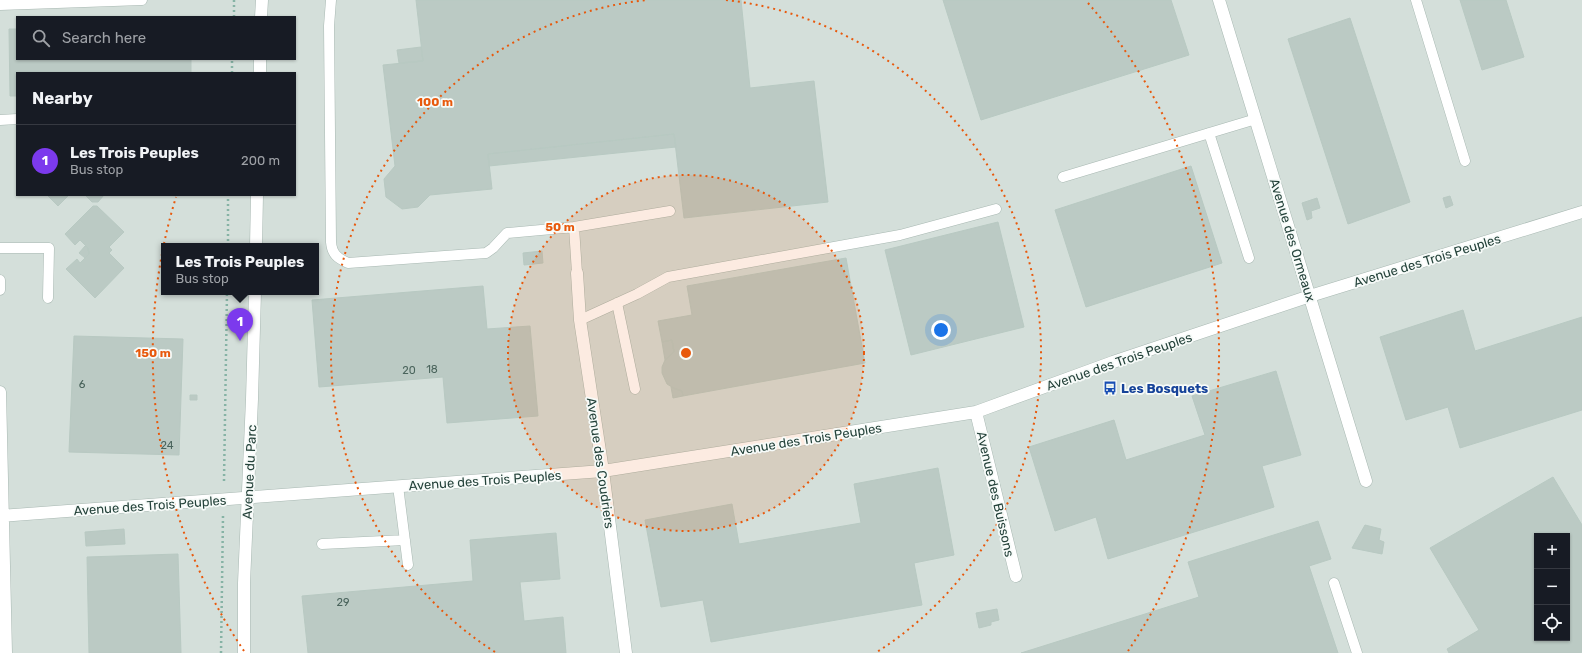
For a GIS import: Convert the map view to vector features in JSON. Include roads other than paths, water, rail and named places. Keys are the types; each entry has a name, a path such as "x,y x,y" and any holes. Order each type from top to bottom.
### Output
{"street":[{"path":"261,16 262,0"},
{"name":"Avenue des Ormeaux","path":"1219,0 1366,480"},
{"path":"260,60 260,72"},
{"path":"256,243 257,196"},
{"name":"Avenue des Trois Peuples","path":"1,516 603,471 976,412 1113,362 1310,296 1582,212"},
{"name":"Avenue des Coudriers","path":"577,273 580,320 603,471 626,653"},
{"name":"Avenue du Parc","path":"244,653 244,583 255,295"},
{"path":"0,392 1,516 6,653"},
{"name":"Avenue des Buissons","path":"976,412 1016,576"}],"lane":[{"path":"0,5 142,0"},
{"path":"331,0 329,26 330,242 331,251 339,259 348,263 486,253 493,248 507,233 574,227 670,211"},
{"path":"1416,0 1465,162"},
{"path":"0,120 16,119"},
{"path":"1063,177 1256,119"},
{"path":"1209,133 1249,258"},
{"path":"580,320 668,277 900,235 996,209"},
{"path":"574,227 577,273"},
{"path":"0,248 49,248 48,298"},
{"path":"0,280 0,290"},
{"path":"617,303 635,389"},
{"path":"398,486 408,566"},
{"path":"322,544 405,540"},
{"path":"1334,583 1357,653"}],"place":[{"name":"Les Trois Peuples","path":"240,341"},
{"name":"Les Bosquets","path":"1110,388"}]}
